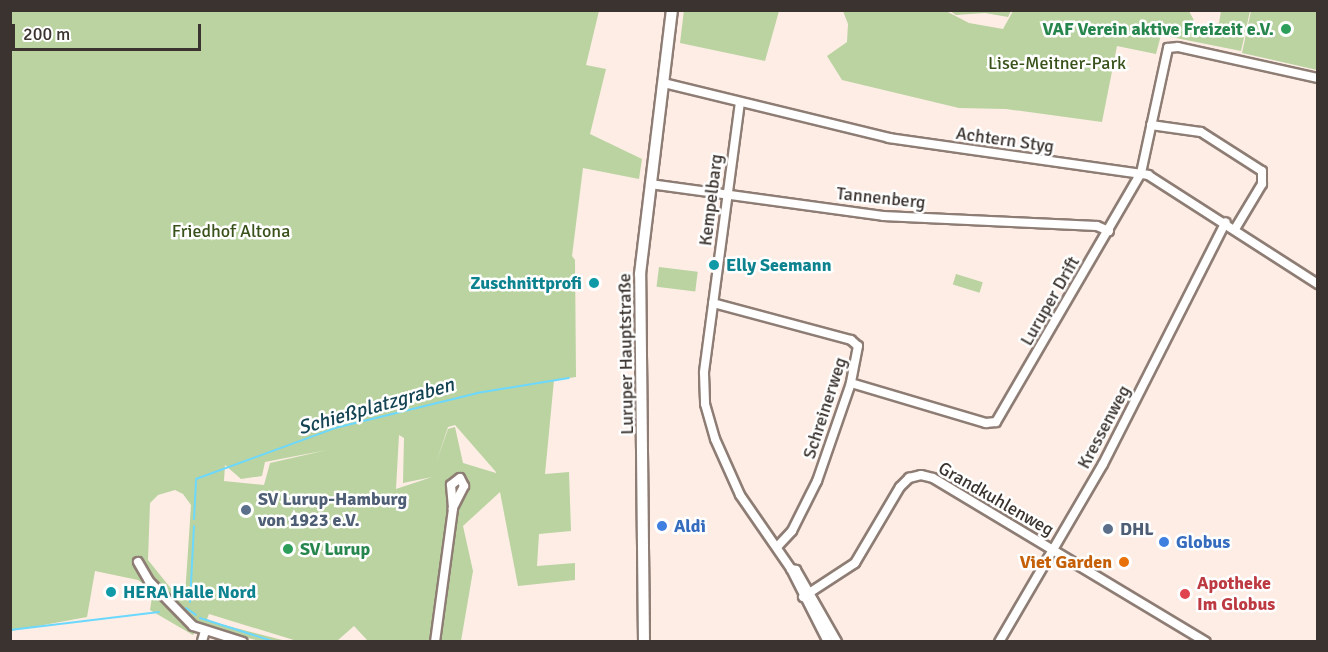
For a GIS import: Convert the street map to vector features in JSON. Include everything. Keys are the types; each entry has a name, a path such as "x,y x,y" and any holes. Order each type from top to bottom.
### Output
{"main road":[{"name":"Luruper Hauptstraße","path":"643,642 644,416 639,342 640,274 672,10"}],"street":[{"name":"Luruper Drift","path":"851,383 987,423 996,422 1141,173 1168,48 1178,47 1317,78"},
{"name":"Achtern Styg","path":"664,83 888,138 1141,173 1226,222 1317,284"},
{"name":"Kempelbarg","path":"740,102 703,384 710,423 740,495 777,547 806,595"},
{"path":"1151,124 1201,132 1262,171 1262,184 1235,229"},
{"name":"Tannenberg","path":"650,184 883,216 1097,226 1108,231"},
{"name":"Kressenweg","path":"999,642 1107,455 1226,222"},
{"name":"Schreinerweg","path":"713,303 855,343 859,350 851,383 806,506 789,536 777,547"},
{"name":"Grandkuhlenweg","path":"806,595 855,563 900,487 915,476 933,478 1206,642"},
{"path":"435,642 453,508"},
{"path":"138,562 157,590 193,626 243,642"},
{"path":"806,595 828,642"},
{"path":"806,595 837,642"},
{"path":"197,642 202,641 205,631"}],"green space":[{"path":"684,10 779,11 765,61 680,43"},
{"name":"Friedhof Altona","path":"11,11 599,11 586,65 606,69 590,134 642,159 639,179 583,168 572,256 575,260 576,377 554,380 545,474 569,472 571,531 539,534 537,566 575,563 575,580 518,586 500,492 463,526 473,571 461,641 368,641 354,626 337,641 297,641 209,614 207,619 212,622 286,641 260,641 201,626 193,635 150,610 153,591 138,580 95,571 87,617 11,631","holes":["455,425 496,473 463,463 455,427 448,429 436,463 448,427","399,435 404,438 403,483 432,477 396,489","327,450 270,463 264,485 224,481 225,465 241,479 262,476 265,462","175,490 183,494 191,505 185,596 181,601 148,560 150,503 158,495"]},
{"name":"Lise-Meitner-Park","path":"843,11 946,11 969,23 1003,29 1013,11 1189,11 1198,28 1219,23 1221,11 1250,11 1241,51 1161,35 1156,54 1117,46 1102,122 1006,109 959,108 842,80 827,56 847,42 848,24"},
{"path":"950,11 1011,11 1008,17 985,13 956,15"},
{"name":"VAF Verein aktive Freizeit e.V.","path":"1251,11 1317,11 1317,70 1242,53"},
{"path":"659,267 698,272 695,292 657,287"},
{"path":"956,274 983,282 980,293 953,285"}],"waterway":[{"name":"Schießplatzgraben","path":"196,479 335,428 477,393 569,378"},
{"name":"Schießplatzgraben","path":"194,519 196,481"},
{"name":"Schießplatzgraben","path":"190,602 194,526"},
{"name":"Schießplatzgraben","path":"186,608 196,615"},
{"name":"Schießplatzgraben","path":"10,630 159,612"},
{"path":"200,618 275,642"}],"place":[{"name":"VAF Verein aktive Freizeit e.V.","path":"1286,29"},
{"name":"Elly Seemann","path":"714,265"},
{"name":"Zuschnittprofi","path":"594,283"},
{"name":"SV Lurup-Hamburg von 1923 e.V.","path":"246,510"},
{"name":"Aldi","path":"662,526"},
{"name":"DHL","path":"1108,529"},
{"name":"Globus","path":"1164,542"},
{"name":"SV Lurup","path":"288,549"},
{"name":"Viet Garden","path":"1124,562"},
{"name":"HERA Halle Nord","path":"111,592"},
{"name":"Apotheke Im Globus","path":"1185,594"}]}
